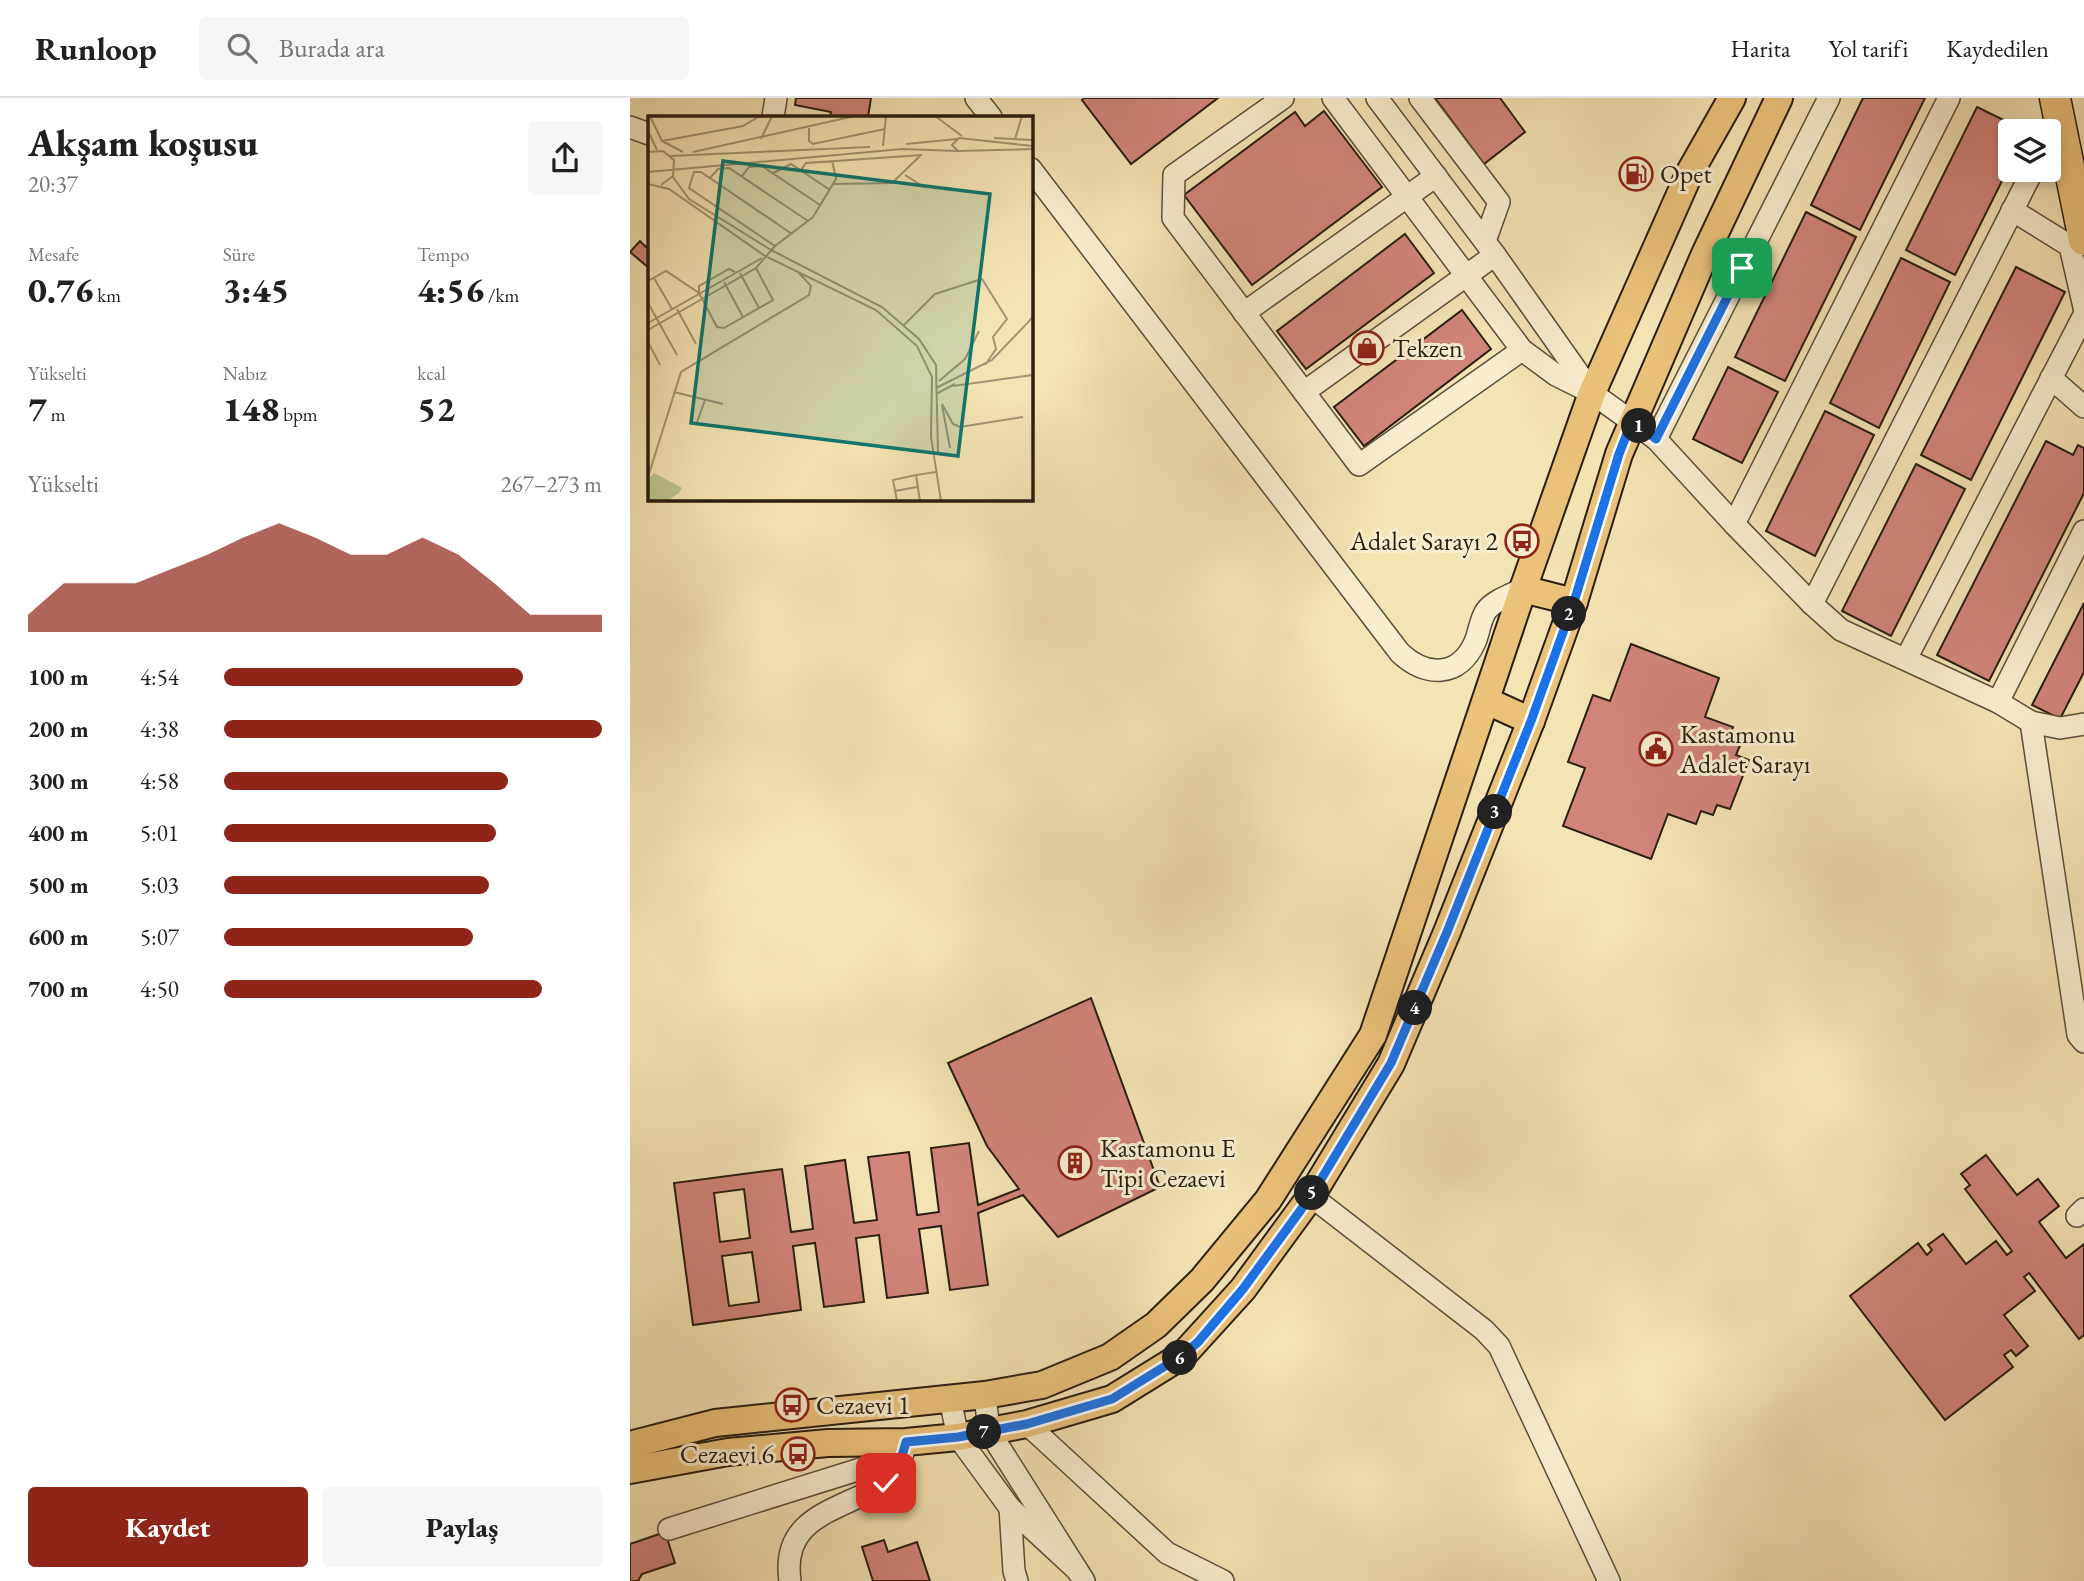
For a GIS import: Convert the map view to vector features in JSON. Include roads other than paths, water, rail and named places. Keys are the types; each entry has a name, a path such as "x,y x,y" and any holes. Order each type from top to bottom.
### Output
{"highway":[{"path":"2055,98 2084,240"},
{"path":"2072,98 2084,162"}],"main road":[{"path":"630,1445 715,1423 985,1395 1042,1385 1110,1357 1156,1325 1202,1280 1268,1199 1373,1034 1592,393 1690,172 1732,98"},
{"path":"630,1470 728,1452 828,1443 904,1449 1027,1424 1112,1399 1183,1355 1243,1289 1311,1196 1391,1063 1447,932 1531,721 1574,602 1619,454 1632,421 1705,254 1779,98"},
{"path":"1523,589 1574,602"},
{"path":"1487,701 1531,721"}],"street":[{"path":"774,116 776,98"},
{"path":"976,98 990,116"},
{"path":"1283,98 1174,175 1173,218 1359,465 1522,349"},
{"path":"1333,98 1522,349 1556,374 1592,393 1656,439 1734,524 1841,630 1998,702 2031,722 2060,728 2084,724"},
{"path":"1377,98 1490,248 1592,393"},
{"path":"1304,392 1467,276 1490,248 1499,202 1420,98"},
{"path":"1656,439 1829,98"},
{"path":"1734,524 1949,98"},
{"path":"2042,98 2046,119"},
{"path":"630,127 648,134"},
{"path":"1415,148 1442,127"},
{"path":"1244,313 1407,197 1471,165"},
{"path":"1032,170 1400,653 1409,661 1431,670 1442,671 1462,662 1476,640 1486,612 1523,589"},
{"path":"1812,604 2027,182"},
{"path":"2012,210 2070,246 2084,307"},
{"path":"1906,659 2084,315"},
{"path":"2051,378 2084,407"},
{"path":"1998,702 2084,531"},
{"path":"2031,722 2078,1035 2084,1042"},
{"path":"1311,1196 1484,1330 1499,1346 1609,1581"},
{"path":"985,1395 989,1431 1080,1575"},
{"path":"950,1399 958,1437 1010,1508 1080,1575"},
{"path":"1027,1424 1167,1553 1223,1581"},
{"path":"669,1529 904,1449"},
{"path":"790,1581 791,1550 800,1530 817,1516 886,1483 904,1449"},
{"path":"1010,1508 1017,1581"}],"place":[{"name":"Opet","path":"1636,174"},
{"name":"Tekzen","path":"1367,348"},
{"name":"Adalet Sarayı 2","path":"1522,541"},
{"name":"Kastamonu Adalet Sarayı","path":"1656,749"},
{"name":"Kastamonu E Tipi Cezaevi","path":"1075,1163"},
{"name":"Cezaevi 1","path":"792,1405"},
{"name":"Cezaevi 6","path":"798,1454"}]}
